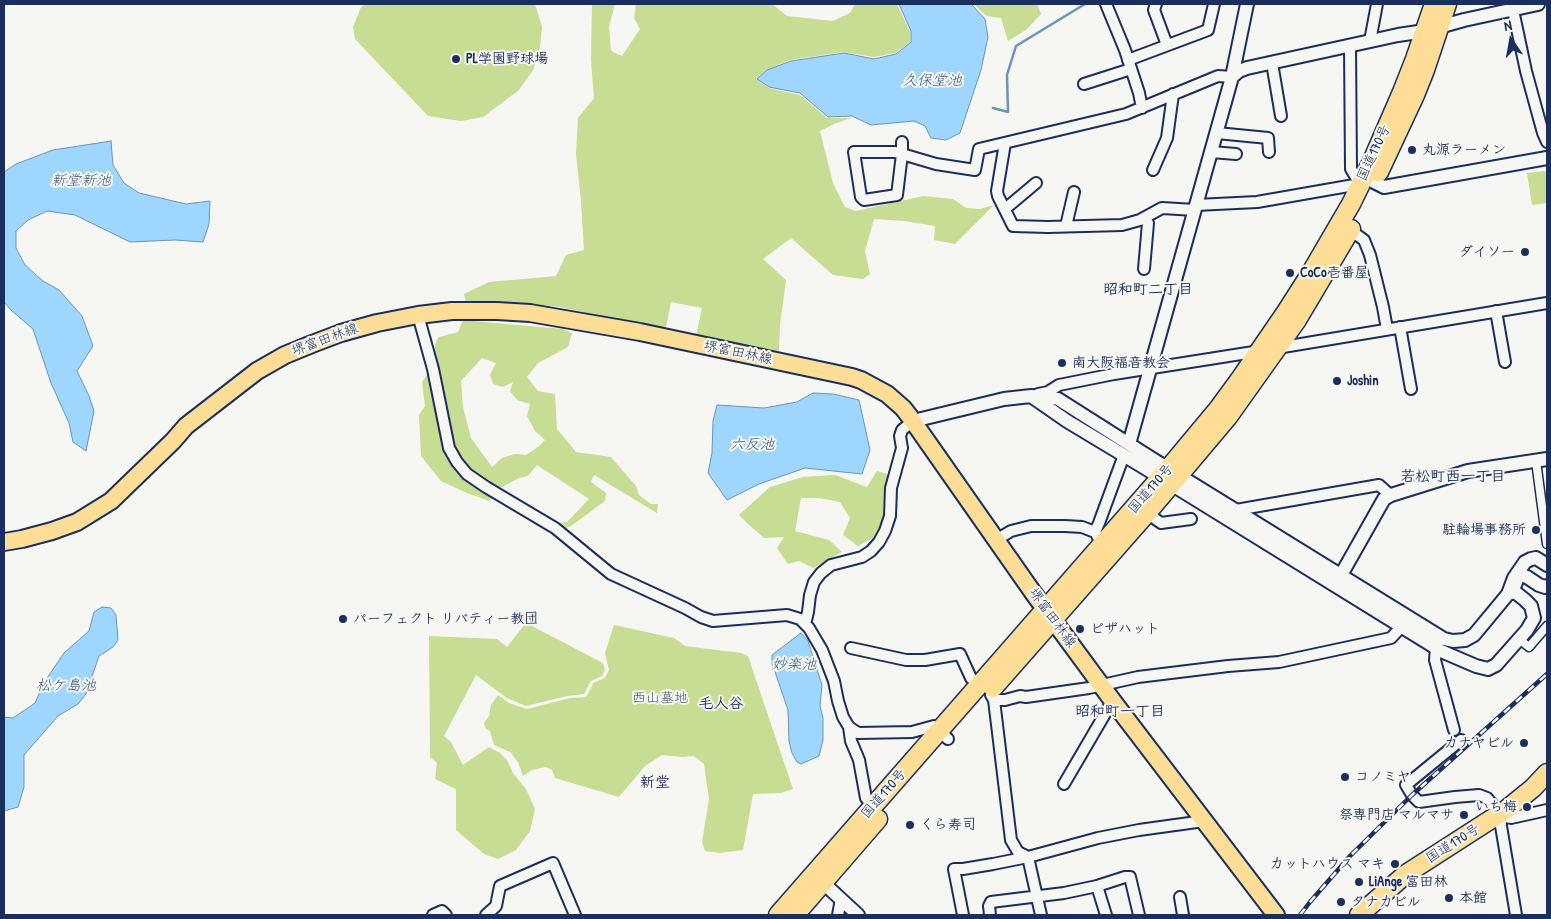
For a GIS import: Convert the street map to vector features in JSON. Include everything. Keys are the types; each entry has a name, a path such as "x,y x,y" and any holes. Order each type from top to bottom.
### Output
{"highway":[{"name":"国道170号","path":"1432,29 1434,4"},
{"name":"国道170号","path":"1050,615 1098,538 1170,477 1228,417 1297,320 1350,230 1402,92 1432,29 1447,4"},
{"name":"国道170号","path":"795,915 819,879 874,807 988,693 1050,615 1148,513 1170,477 1260,351 1367,183"},
{"name":"国道170号","path":"778,915 819,879 944,735"},
{"name":"国道170号","path":"1359,915 1406,874 1500,814 1533,788 1547,773"}],"main road":[{"name":"堺富田林線","path":"4,542 52,531 77,522 111,501 186,426 257,371 284,355 341,333 377,322 452,311 496,310 530,313 640,332 841,374 861,380 887,394 903,408 1115,704 1276,915"}],"street":[{"path":"1106,4 1130,64 1142,108"},
{"path":"1156,4 1154,10 1167,45"},
{"path":"1084,84 1167,45 1208,30 1214,4"},
{"path":"1098,538 1099,523 1126,450 1217,133 1232,77 1247,4"},
{"path":"1370,41 1377,4"},
{"path":"902,142 902,154 897,195 864,200 861,197 854,152 895,152 902,154 936,164 975,170 980,149 1126,114 1218,76 1232,77 1239,71 1272,62 1432,29 1538,4"},
{"path":"1513,10 1526,71 1547,142"},
{"path":"1350,46 1351,169 1367,183"},
{"path":"1272,62 1281,116"},
{"path":"1153,170 1167,138 1173,94"},
{"path":"1217,133 1268,138 1269,152"},
{"path":"1006,143 997,191 1013,226 1048,227 1131,224 1162,208 1257,202 1367,183 1384,187 1547,158"},
{"path":"1211,152 1236,154"},
{"path":"1005,209 1036,183"},
{"path":"1066,226 1074,192"},
{"path":"1144,269 1148,223 1145,218"},
{"path":"1350,230 1364,240 1370,254 1386,329"},
{"path":"1031,396 1048,392 1059,385 1547,302"},
{"path":"1496,311 1505,362"},
{"path":"418,315 433,369 449,448 467,474 555,528 611,574 686,608 701,617 713,621 787,615 800,619 809,628 822,650 834,681 843,717 849,728 851,741 859,760 866,798 874,807"},
{"path":"1400,327 1411,389"},
{"path":"805,624 814,582 821,573 831,565 862,557 879,542 885,531 890,516 891,488 902,448 900,436 902,430 913,421 1004,399 1031,396 1049,396 1058,399 1126,450 1436,648 1476,666 1488,669 1496,665 1527,630 1534,618 1531,606 1512,593"},
{"path":"1341,575 1384,499 1390,495 1468,471 1542,460 1547,544"},
{"path":"1170,477 1236,510 1444,639 1453,641 1465,640 1474,635 1512,593 1518,578 1521,576 1527,577 1539,586 1547,586"},
{"path":"1236,510 1379,485 1390,495"},
{"path":"1148,513 1161,523 1191,518"},
{"path":"996,540 1011,531 1031,526 1082,527 1098,538"},
{"path":"1512,593 1514,578 1526,562 1536,558 1547,566"},
{"path":"851,648 906,660 935,659 960,654 971,678 988,693 1005,700 1020,696 1026,697 1102,686 1138,677 1279,662 1391,638 1402,626"},
{"path":"1519,639 1529,648 1547,626"},
{"path":"1436,648 1434,660 1454,730"},
{"path":"988,693 1012,840 1018,852 1028,857"},
{"path":"1064,784 1109,707 1115,704"},
{"path":"849,728 858,733 912,732 934,726 944,735"},
{"path":"1461,740 1406,786 1419,802 1455,797 1483,796 1487,798 1500,814 1511,818 1547,810"},
{"path":"1500,814 1516,915"},
{"path":"963,915 954,869 986,866 1098,838 1139,830 1204,821"},
{"path":"1028,857 1042,915"},
{"path":"486,915 496,906 500,886 553,863 575,915"},
{"path":"990,915 989,906 991,902 1064,893 1097,886 1125,877 1130,877 1139,915"},
{"path":"819,879 858,915"},
{"path":"1097,886 1106,915"},
{"path":"1180,897 1183,915"},
{"path":"838,915 841,899"},
{"path":"433,915 442,911 446,915"}],"green space":[{"name":"PL学園野球場","path":"366,4 535,4 542,27 540,48 533,70 519,90 483,117 461,121 428,116 355,39 353,27 361,7"},
{"path":"592,4 615,4 609,27 611,51 622,56 640,29 634,18 636,4 772,4 787,16 833,21 850,13 855,4 897,4 910,32 910,42 895,53 874,57 843,52 790,60 766,70 756,79 769,88 800,95 827,118 851,118 820,131 833,183 845,207 856,211 923,196 953,199 966,208 980,209 994,205 955,244 934,240 935,226 874,219 865,251 870,274 863,279 833,275 791,238 763,259 786,280 780,325 779,351 696,336 702,308 671,302 666,327 662,329 560,307 500,302 466,303 464,294 489,282 556,276 566,255 584,250 576,154 578,118 594,98 591,60"},
{"path":"973,4 1037,4 1041,14 1026,30 1008,41 1001,18 987,16"},
{"path":"1547,172 1547,203 1532,205 1527,173"},
{"path":"463,320 562,329 572,333 568,347 538,363 527,377 538,391 555,394 557,429 576,452 611,457 636,486 639,495 651,504 658,504 657,513 594,475 591,482 606,493 605,501 566,528 560,523 567,522 589,499 537,465 528,476 519,478 500,488 489,501 441,481 421,456 419,415 425,406 422,382 435,363 435,344 439,337 458,332","holes":["482,358 496,363 490,375 493,384 503,387 513,382 510,391 517,400 530,404 527,416 535,431 545,440 526,455 515,454 502,458 492,467 471,438 463,407 461,381"]},
{"path":"877,471 890,475 885,518 873,538 858,546 843,535 850,518 840,502 819,498 801,498 795,531 829,540 842,552 813,568 799,561 788,564 777,548 784,537 764,538 739,515 770,487 803,477 835,475 867,487"},
{"path":"526,623 603,663 605,670 602,676 591,681 584,694 526,706 507,698 476,675 444,736 451,742 463,765 489,747 500,753 507,760 513,773 526,789 535,809 530,831 516,850 498,859 484,854 456,830 456,789 435,779 437,763 430,757 429,636 497,639 507,647"},
{"name":"西山墓地","path":"614,625 674,638 685,646 741,653 748,656 793,789 781,793 753,794 743,850 720,853 705,851 702,842 709,799 704,764 694,756 662,755 645,766 619,797 555,778 552,770 546,767 532,770 523,776 518,762 510,752 494,745 490,731 486,729 484,723 489,716 491,705 498,695 509,703 527,709 570,698 586,697 593,683 605,678 609,670 605,653"}],"water":[{"name":"久保堂池","path":"899,4 971,4 985,19 988,37 981,70 960,133 946,140 931,138 925,126 914,121 871,125 852,116 828,117 800,93 769,87 757,79 767,70 791,61 844,53 874,59 896,54 911,42 911,31"},
{"name":"新堂新池","path":"111,141 113,165 124,183 139,193 186,204 210,201 209,224 203,242 175,240 130,242 75,215 47,211 28,220 16,231 16,248 25,265 43,281 59,290 82,316 93,346 77,371 94,411 86,451 73,442 69,423 51,383 33,329 4,302 4,172 16,164 53,150"},
{"name":"六反池","path":"813,393 833,394 859,400 870,450 862,474 805,468 759,484 727,500 708,473 712,453 713,421 717,405 764,408 797,402"},
{"name":"松ケ島池","path":"102,607 111,608 116,615 118,640 113,647 99,656 86,694 78,704 58,716 24,755 24,787 18,807 4,811 4,717 13,718 35,703 45,681 64,653 89,631 94,612"},
{"name":"妙楽池","path":"801,633 808,641 822,685 820,706 823,718 823,740 819,756 801,764 797,762 792,753 789,741 788,710 772,663 772,655"}],"waterway":[{"path":"993,108 1008,112 1007,75 1016,46 1085,4"}],"railway":[{"path":"1300,915 1350,856 1412,795 1547,674"}],"place":[{"name":"PL学園野球場","path":"456,59"},
{"name":"丸源ラーメン","path":"1412,150"},
{"name":"ダイソー","path":"1525,252"},
{"name":"CoCo壱番屋","path":"1290,273"},
{"name":"南大阪福音教会","path":"1062,363"},
{"name":"Joshin","path":"1337,381"},
{"name":"駐輪場事務所","path":"1536,530"},
{"name":"パーフェクト リバティー教団","path":"343,619"},
{"name":"ピザハット","path":"1080,629"},
{"name":"カナヤビル","path":"1524,743"},
{"name":"コノミヤ","path":"1345,777"},
{"name":"いち梅","path":"1527,807"},
{"name":"祭専門店 マルマサ","path":"1464,815"},
{"name":"くら寿司","path":"910,825"},
{"name":"カットハウス マキ","path":"1395,864"},
{"name":"LiAnge 富田林","path":"1359,882"},
{"name":"本館","path":"1449,898"},
{"name":"タナカビル","path":"1341,902"}],"district":[{"name":"昭和町二丁目","path":"1148,290"},
{"name":"若松町西一丁目","path":"1453,477"},
{"name":"毛人谷","path":"721,704"},
{"name":"昭和町一丁目","path":"1120,712"},
{"name":"新堂","path":"655,783"}]}
